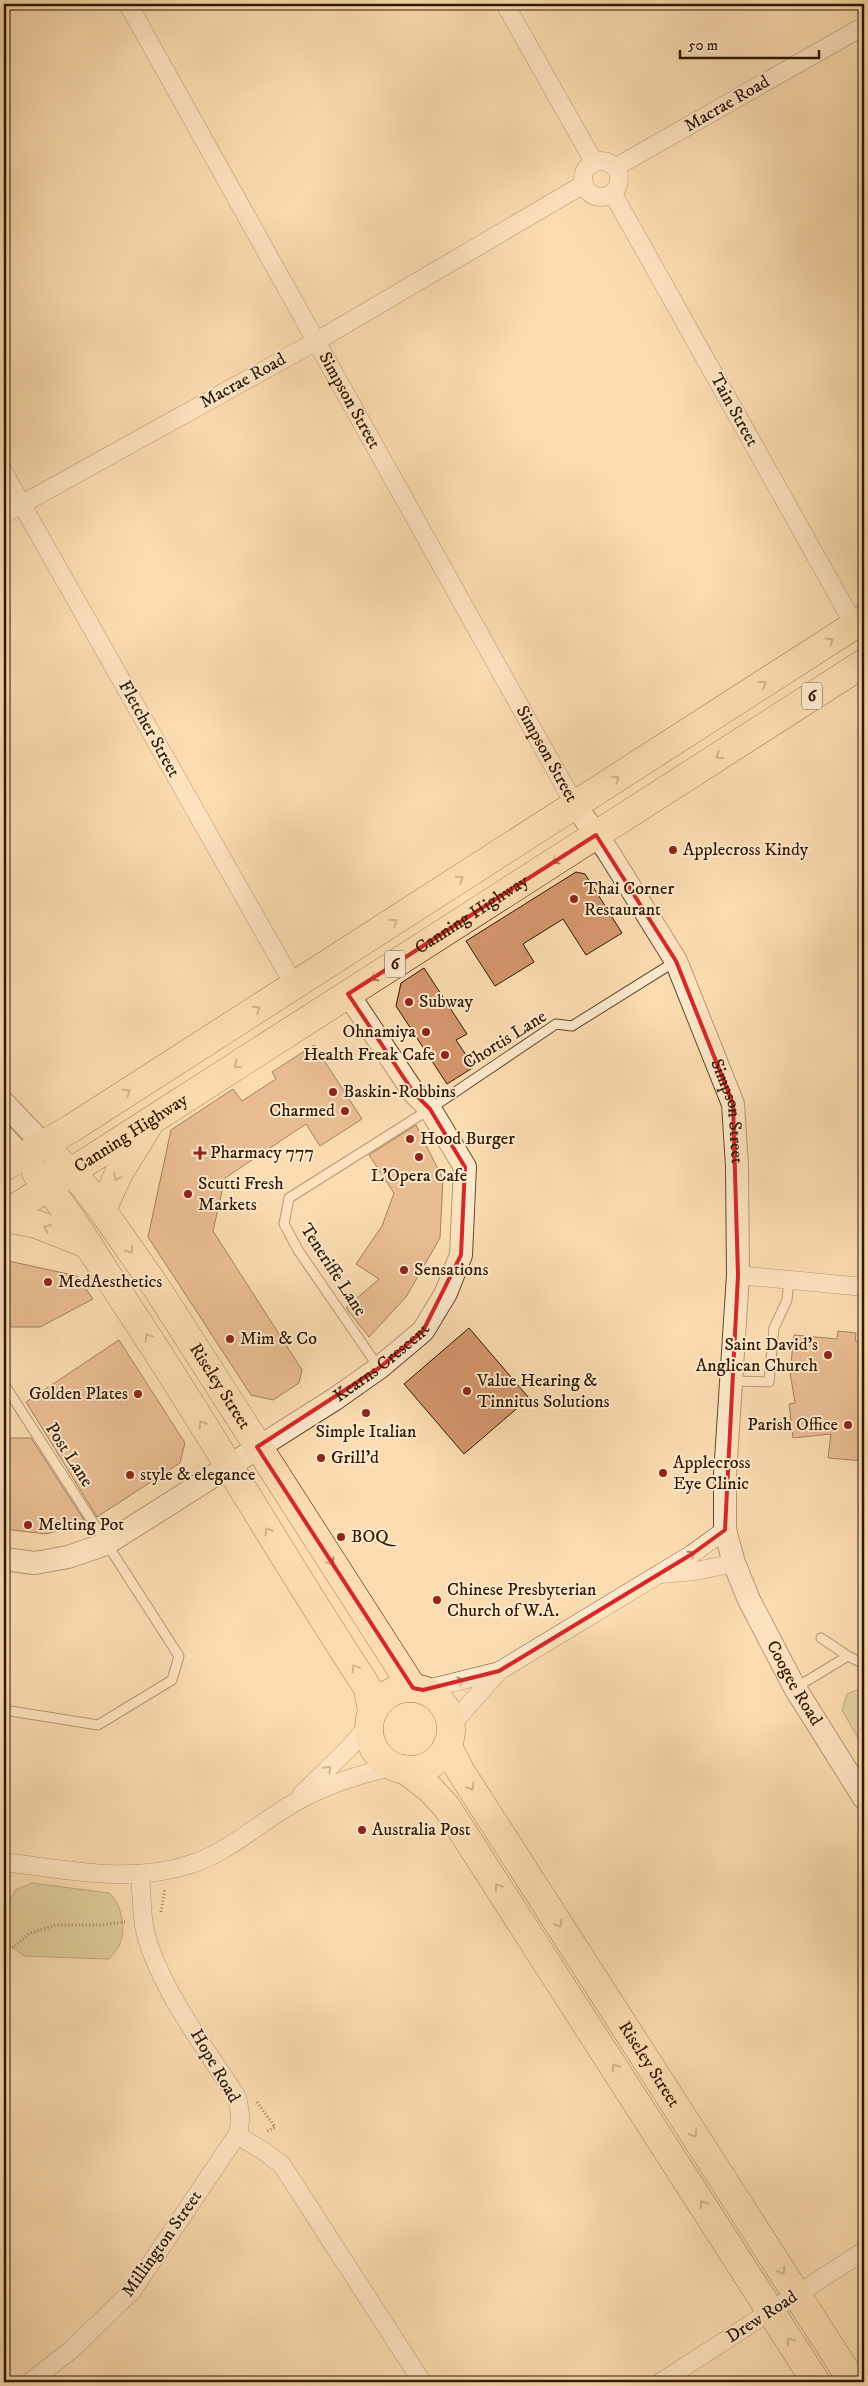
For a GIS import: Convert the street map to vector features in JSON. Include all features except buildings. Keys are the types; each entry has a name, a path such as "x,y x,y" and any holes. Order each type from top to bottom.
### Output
{"highway":[{"name":"Canning Highway","path":"23,1156 294,985 859,622"},
{"name":"Canning Highway","path":"4,1216 864,662"},
{"path":"102,1210 119,1173 151,1120"},
{"name":"Riseley Street","path":"23,1156 102,1210 156,1287 257,1447 418,1689 438,1699 447,1711 449,1735 461,1772 853,2382"},
{"name":"Riseley Street","path":"59,1179 64,1205 368,1689 369,1734 375,1750 385,1762 399,1768 430,1789 446,1806 816,2382"},
{"path":"4,1216 36,1224 89,1245"},
{"path":"370,1719 381,1699 396,1690 418,1689"},
{"path":"399,1768 420,1768 438,1758 449,1735"}],"street":[{"name":"Simpson Street","path":"128,4 575,805 676,961 733,1104 737,1166 738,1275 724,1530 734,1564"},
{"path":"505,4 594,162"},
{"name":"Macrae Road","path":"616,167 864,26"},
{"path":"606,161 616,167 620,178 617,189 608,197 596,197 590,194 584,184 586,170 594,162 606,161"},
{"name":"Macrae Road","path":"4,514 315,342 584,184"},
{"name":"Tain Street","path":"613,194 859,622"},
{"name":"Fletcher Street","path":"4,473 294,985"},
{"name":"Kearns Crescent","path":"4,1559 35,1563 68,1557 106,1544 335,1399 379,1368 423,1331 446,1292 461,1256 465,1167 430,1109 414,1093 348,994"},
{"name":"Riseley Street","path":"4,1103 23,1156"},
{"name":"Riseley Street","path":"4,1136 23,1156"},
{"path":"738,1275 864,1287"},
{"path":"418,1689 499,1671 692,1554 724,1530"},
{"path":"658,1574 696,1572 734,1564"},
{"name":"Coogee Road","path":"734,1564 749,1600 795,1688 864,1798"},
{"path":"449,1735 499,1671"},
{"path":"293,1803 348,1749 370,1719"},
{"path":"4,1862 101,1874 140,1874 168,1871 190,1865 215,1853 293,1803 370,1771 399,1768"},
{"name":"Hope Road","path":"140,1874 146,1934 154,1957 168,1988 237,2097 241,2120 237,2135"},
{"path":"237,2135 282,2165 422,2382"},
{"name":"Millington Street","path":"30,2382 77,2344 132,2291 237,2135"},
{"name":"Drew Road","path":"661,2382 864,2251"}],"lane":[{"name":"Chortis Lane","path":"430,1109 556,1024 572,1026 676,961"},
{"name":"Teneriffe Lane","path":"379,1368 298,1250 284,1224 290,1198 430,1109"},
{"path":"731,1381 769,1382 774,1328 787,1300 789,1280"},
{"name":"Post Lane","path":"4,1384 178,1656 172,1680 98,1725 4,1710"},
{"path":"821,1638 864,1664"},
{"path":"795,1688 848,1656"}],"path":[{"path":"160,1918 168,1871"},
{"path":"4,1955 30,1933 56,1925 100,1925 131,1921"},
{"path":"253,2145 263,2134 275,2127 254,2097"}],"highlighted area":[{"path":"596,835 676,961 733,1104 738,1275 725,1530 692,1554 499,1671 423,1690 413,1688 257,1447 379,1368 423,1331 461,1255 465,1167 430,1109 414,1093 348,994"}],"shaded area":[{"path":"864,1687 864,1749 842,1710 847,1694"},
{"path":"32,1883 109,1893 120,1911 123,1933 119,1946 109,1959 24,1956 4,1940 9,1904 15,1890"}],"place":[{"name":"Applecross Kindy","path":"673,850"},
{"name":"Thai Corner Restaurant","path":"574,899"},
{"name":"Subway","path":"409,1002"},
{"name":"Ohnamiya","path":"426,1032"},
{"name":"Health Freak Cafe","path":"445,1055"},
{"name":"Baskin-Robbins","path":"333,1092"},
{"name":"Charmed","path":"345,1111"},
{"name":"Hood Burger","path":"410,1139"},
{"name":"Pharmacy 777","path":"200,1153"},
{"name":"L'Opera Cafe","path":"419,1157"},
{"name":"Scutti Fresh Markets","path":"188,1194"},
{"name":"Sensations","path":"404,1270"},
{"name":"MedAesthetics","path":"48,1282"},
{"name":"Mim & Co","path":"230,1339"},
{"name":"Saint David's Anglican Church","path":"828,1355"},
{"name":"Value Hearing & Tinnitus Solutions","path":"467,1391"},
{"name":"Golden Plates","path":"138,1394"},
{"name":"Simple Italian","path":"366,1413"},
{"name":"Parish Office","path":"848,1425"},
{"name":"Grill'd","path":"321,1458"},
{"name":"Applecross Eye Clinic","path":"663,1473"},
{"name":"style & elegance","path":"130,1475"},
{"name":"Melting Pot","path":"28,1525"},
{"name":"BOQ","path":"341,1537"},
{"name":"Chinese Presbyterian Church of W.A.","path":"437,1600"},
{"name":"Australia Post","path":"362,1830"}]}
